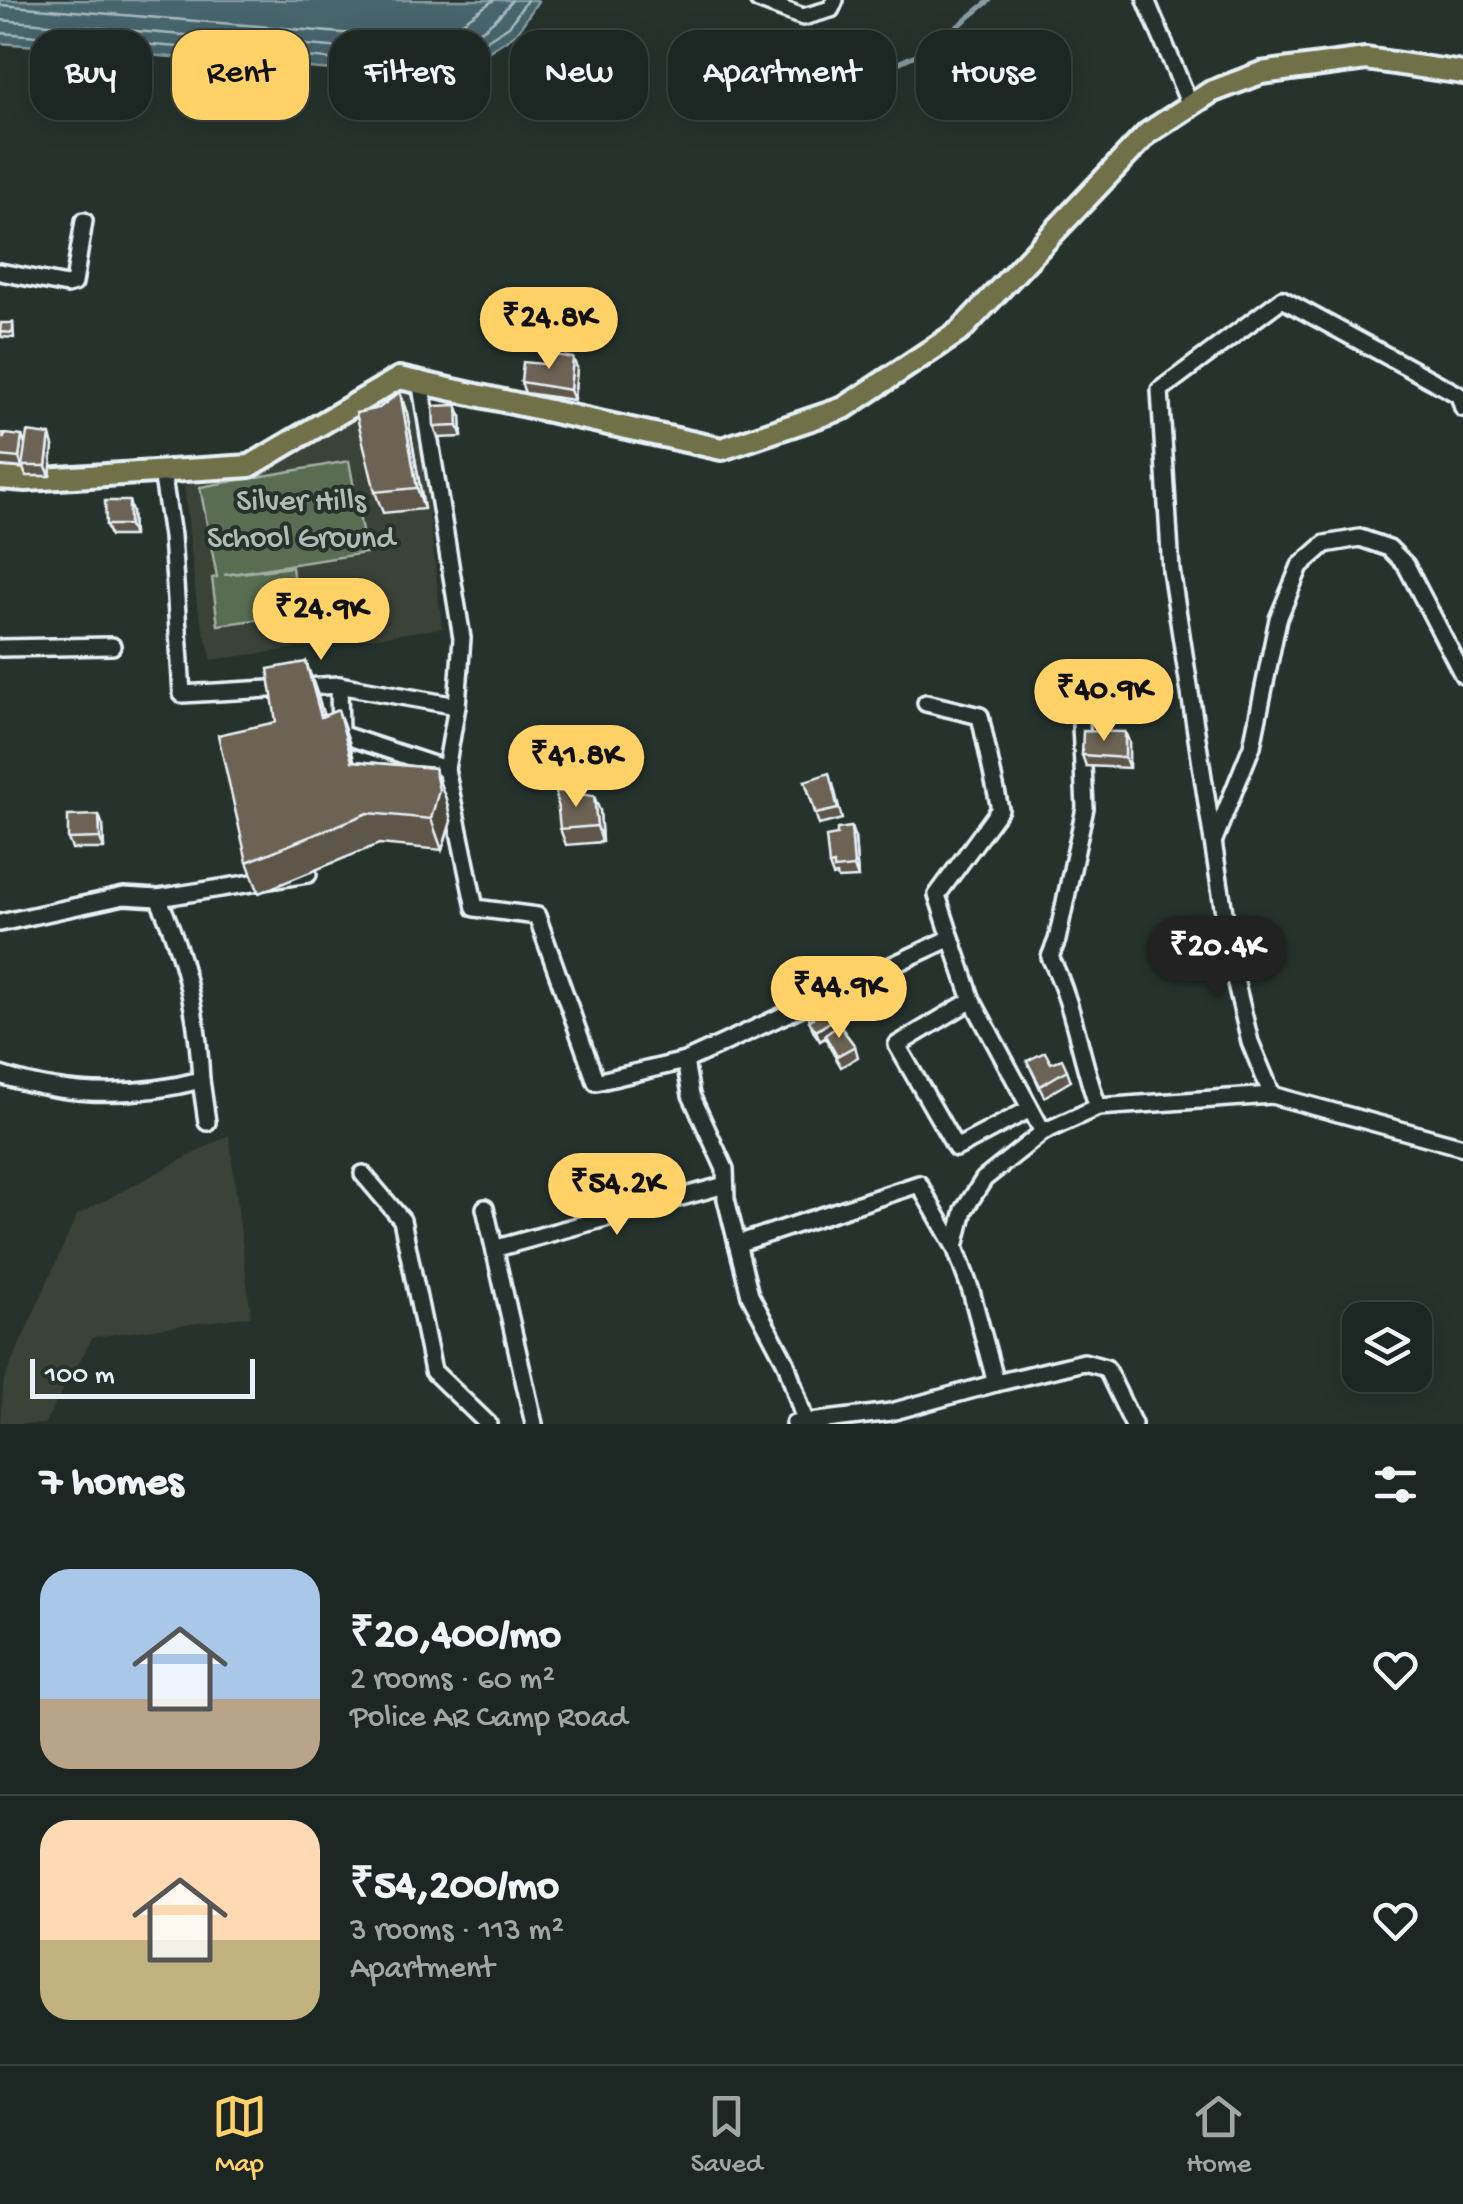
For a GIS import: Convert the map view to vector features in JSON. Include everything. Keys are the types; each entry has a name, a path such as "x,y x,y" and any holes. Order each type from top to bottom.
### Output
{"main road":[{"path":"0,478 26,480 250,466 399,378 722,449 844,408 960,331 1148,133 1211,92 1261,73 1366,59 1463,73"}],"street":[{"path":"758,0 803,17 830,9 836,0"},
{"path":"1146,0 1190,106"},
{"path":"0,272 66,285 74,283 84,222"},
{"path":"1272,1095 1241,1009 1171,570 1160,390 1282,299 1458,395 1463,408"},
{"path":"420,380 462,638 457,706 446,769 475,908 537,916 596,1082 685,1061 950,938"},
{"path":"162,472 172,536 182,694 339,685 457,706"},
{"path":"1214,840 1252,746 1278,619 1300,566 1325,544 1360,538 1388,548 1406,564 1463,675"},
{"path":"0,648 112,646"},
{"path":"339,685 340,734 446,769"},
{"path":"926,703 980,716 1000,809 937,895 972,1000 1043,1132"},
{"path":"1081,725 1084,808 1057,940 1050,957 1069,1001 1098,1107"},
{"path":"0,924 124,896 158,898 308,874"},
{"path":"158,898 178,939 199,1039 207,1122"},
{"path":"972,1000 896,1045 956,1148 1030,1109"},
{"path":"685,1061 691,1095 724,1169 750,1295 786,1363 799,1422 891,1412 1084,1362 1106,1368 1133,1424"},
{"path":"0,1075 38,1087 98,1094 158,1091 201,1080"},
{"path":"955,1247 964,1210 984,1179 1043,1132 1098,1107 1272,1095 1463,1147"},
{"path":"363,1174 402,1220 433,1371 488,1424"},
{"path":"738,1244 920,1184 955,1247 996,1383"},
{"path":"496,1248 725,1185"},
{"path":"485,1208 534,1424"}],"shaded area":[{"path":"415,387 442,628 212,660 197,605 184,486 268,464"},
{"path":"229,1135 251,1316 93,1337 44,1424 0,1424 4,1380 77,1215"}],"green space":[{"name":"Silver Hills School Ground","path":"349,461 366,553 224,575 292,567 298,614 218,625 212,578 217,577 200,487"}],"water":[{"path":"0,0 538,1 519,30 510,30 510,38 490,50 490,30 329,30 329,70 309,68 309,30 172,30 172,57 152,55 152,30 30,30 30,45 0,43"}],"building":[{"path":"1,323 13,323 13,333 0,332"},
{"path":"544,353 573,358 570,390 521,382 523,362 543,364"},
{"path":"400,392 417,488 375,492 356,413 379,408"},
{"path":"457,405 458,426 434,427 433,406"},
{"path":"27,432 50,435 46,466 22,466"},
{"path":"0,433 4,434 3,439 6,434 22,436 19,458 0,456"},
{"path":"105,501 129,501 129,525 106,525"},
{"path":"306,662 321,717 338,710 352,761 434,768 439,790 431,819 368,813 247,862 218,735 276,722 268,669"},
{"path":"1083,731 1125,732 1125,758 1082,755"},
{"path":"829,773 838,809 816,814 805,781"},
{"path":"556,791 594,796 597,826 560,829"},
{"path":"99,815 100,838 68,839 68,816"},
{"path":"851,827 854,867 834,869 834,864 829,865 826,837 837,835 837,829"},
{"path":"815,1001 822,1010 828,1005 837,1017 816,1031 806,1008"},
{"path":"839,1025 855,1046 837,1056 825,1035"},
{"path":"1045,1052 1051,1063 1062,1059 1067,1070 1040,1086 1027,1061"}],"waterway":[{"path":"896,64 931,48 990,0"}]}
